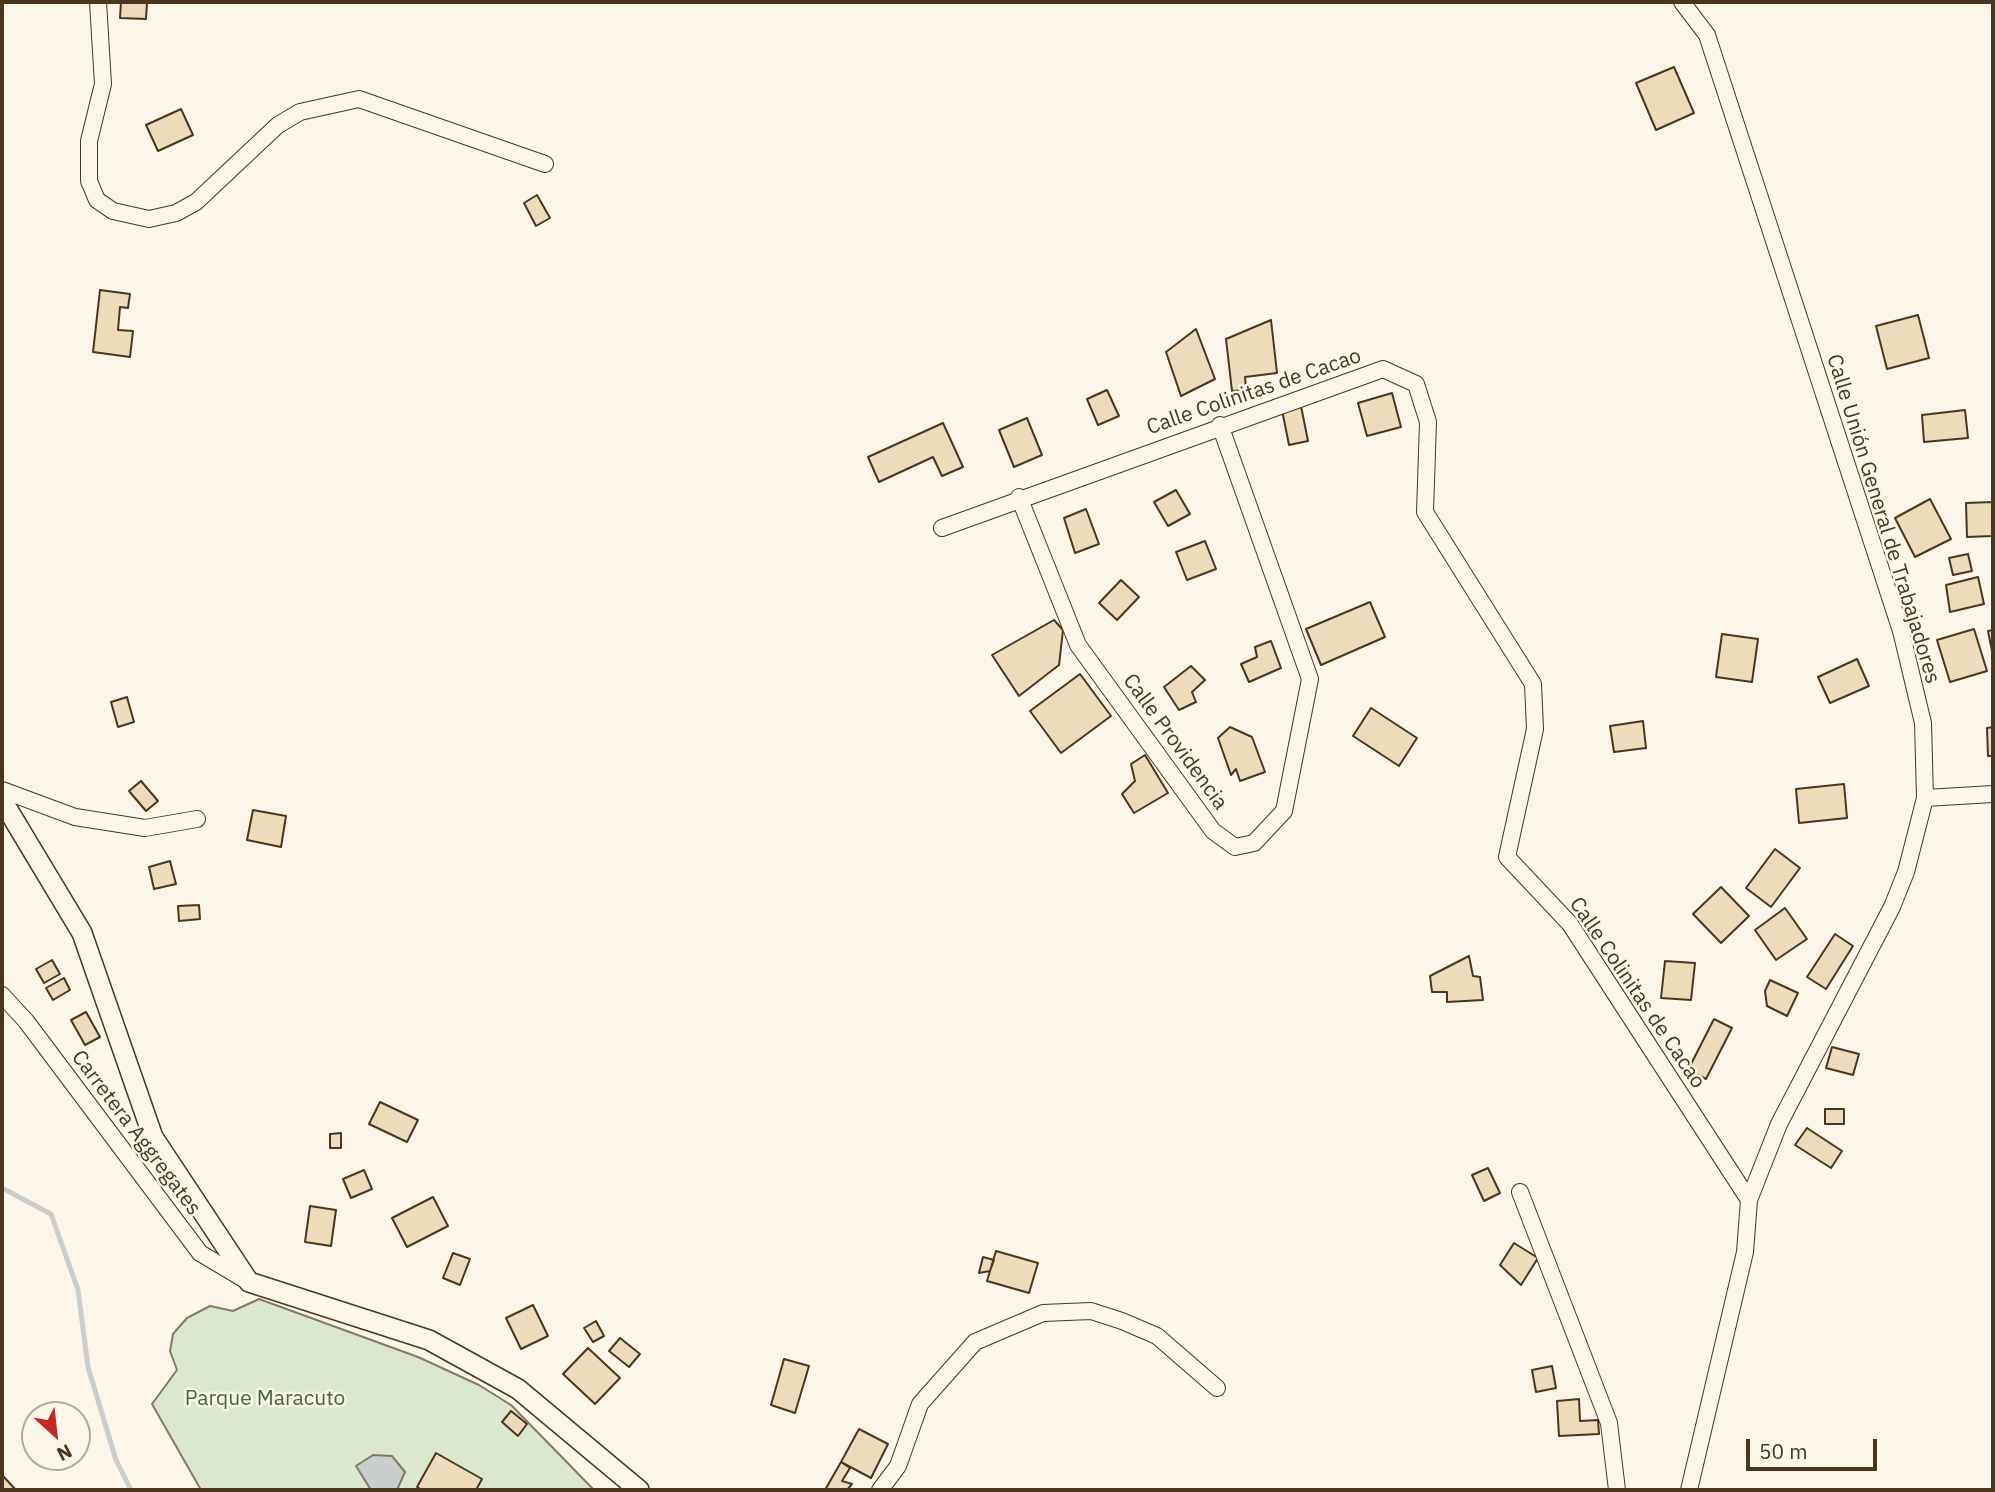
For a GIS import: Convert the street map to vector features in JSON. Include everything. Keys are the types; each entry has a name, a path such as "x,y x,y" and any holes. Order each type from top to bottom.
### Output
{"street":[{"path":"98,2 103,84 89,142 89,181 97,200 113,211 149,219 176,213 196,202 278,125 300,112 359,99 545,164"},
{"name":"Calle Unión General de Trabajadores","path":"1682,2 1707,35 1901,631 1923,723 1925,798 1906,872 1892,907 1779,1124 1749,1200 1745,1252 1689,1490"},
{"name":"Calle Colinitas de Cacao","path":"942,528 1019,497 1383,369 1416,384 1429,422 1425,512 1533,684 1535,729 1507,857 1570,923 1749,1200"},
{"name":"Calle Providencia","path":"1019,497 1078,645 1213,831 1235,847 1254,843 1284,811 1310,679 1220,425"},
{"path":"2,790 75,817 145,828 197,819"},
{"path":"1925,798 1993,794"},
{"path":"2,800 82,933 153,1137 249,1282 429,1340 518,1389 639,1490"},
{"name":"Carretera Aggregates","path":"2,995 26,1021 200,1253 249,1282"},
{"path":"1520,1192 1609,1423 1617,1490"},
{"path":"880,1490 898,1466 920,1404 975,1342 1042,1314 1091,1311 1122,1321 1157,1336 1217,1388"}],"green space":[{"name":"Parque Maracuto","path":"259,1299 418,1357 479,1385 511,1405 594,1490 201,1490 152,1404 177,1370 170,1351 173,1334 187,1318 210,1306 233,1311"}],"shaded area":[{"path":"373,1455 392,1456 405,1472 397,1490 371,1490 356,1466"}],"building":[{"path":"121,2 147,2 146,19 120,18"},
{"path":"1674,67 1694,113 1656,130 1636,83"},
{"path":"181,109 193,135 158,151 146,125"},
{"path":"537,195 550,218 536,226 524,203"},
{"path":"100,290 130,294 128,308 120,307 118,330 133,331 130,357 93,352"},
{"path":"1918,315 1929,358 1887,369 1876,326"},
{"path":"1271,320 1277,373 1245,377 1246,390 1232,391 1226,339"},
{"path":"1196,329 1215,379 1181,396 1166,352"},
{"path":"1107,390 1119,416 1098,425 1087,399"},
{"path":"1392,393 1401,427 1367,436 1358,403"},
{"path":"1301,406 1308,441 1289,445 1282,410"},
{"path":"1965,410 1968,438 1924,442 1922,415"},
{"path":"1027,418 1042,455 1014,467 999,430"},
{"path":"943,423 963,467 942,476 933,457 879,482 868,457"},
{"path":"1176,490 1190,514 1168,526 1154,502"},
{"path":"1930,499 1951,539 1915,557 1895,518"},
{"path":"1993,502 1993,536 1967,537 1966,503"},
{"path":"1086,509 1099,544 1075,553 1064,518"},
{"path":"1205,541 1216,569 1187,580 1176,552"},
{"path":"1968,554 1972,571 1953,575 1949,558"},
{"path":"1978,577 1984,604 1950,612 1946,585"},
{"path":"1121,580 1139,597 1117,620 1099,603"},
{"path":"1370,602 1385,637 1321,665 1306,629"},
{"path":"1054,620 1063,630 1059,665 1019,696 992,655"},
{"path":"1974,629 1987,671 1950,682 1937,640"},
{"path":"1993,630 1993,656 1988,631"},
{"path":"1722,634 1758,639 1752,682 1716,677"},
{"path":"1271,641 1281,668 1249,682 1241,664 1257,657 1255,647"},
{"path":"1857,659 1869,686 1830,703 1818,677"},
{"path":"1191,666 1205,680 1192,692 1196,702 1179,710 1164,687"},
{"path":"1080,674 1111,716 1061,753 1030,711"},
{"path":"127,697 134,722 118,727 111,702"},
{"path":"1371,708 1417,738 1399,766 1353,736"},
{"path":"1643,721 1646,748 1614,752 1610,726"},
{"path":"1230,727 1252,737 1265,772 1240,781 1236,769 1231,775 1218,738"},
{"path":"1993,727 1993,756 1988,756 1987,728"},
{"path":"1145,755 1168,793 1134,813 1122,794 1135,781 1131,764"},
{"path":"141,781 158,801 146,811 129,791"},
{"path":"1844,784 1847,818 1799,823 1796,789"},
{"path":"253,810 286,816 281,847 247,840"},
{"path":"1775,849 1800,868 1771,907 1746,888"},
{"path":"170,861 176,884 154,889 149,867"},
{"path":"1721,887 1749,916 1721,943 1693,914"},
{"path":"199,905 200,919 179,921 178,906"},
{"path":"1785,908 1807,939 1776,960 1755,930"},
{"path":"1835,934 1853,946 1826,989 1807,977"},
{"path":"1469,956 1473,976 1480,977 1483,1000 1447,1002 1447,992 1432,992 1430,976"},
{"path":"52,960 60,974 44,983 36,969"},
{"path":"1665,961 1695,963 1691,1000 1661,998"},
{"path":"64,978 70,990 53,1000 46,988"},
{"path":"1770,980 1798,993 1787,1016 1767,1006 1765,991"},
{"path":"86,1012 100,1037 85,1045 71,1020"},
{"path":"1714,1019 1732,1028 1706,1079 1688,1070"},
{"path":"1832,1047 1859,1054 1853,1075 1826,1068"},
{"path":"380,1102 418,1120 407,1142 369,1124"},
{"path":"1825,1109 1844,1109 1844,1124 1825,1124"},
{"path":"1807,1128 1842,1151 1831,1168 1795,1145"},
{"path":"341,1133 341,1148 330,1148 330,1134"},
{"path":"1488,1168 1500,1193 1484,1201 1472,1175"},
{"path":"364,1170 372,1189 351,1198 343,1179"},
{"path":"433,1197 448,1226 407,1247 392,1218"},
{"path":"310,1206 336,1210 331,1246 305,1242"},
{"path":"1514,1243 1538,1258 1521,1285 1500,1265"},
{"path":"996,1251 1038,1263 1029,1293 987,1281"},
{"path":"453,1253 470,1259 460,1285 443,1278"},
{"path":"983,1257 994,1260 990,1271 979,1273"},
{"path":"533,1305 548,1336 521,1349 506,1318"},
{"path":"596,1321 604,1336 593,1342 584,1328"},
{"path":"620,1338 640,1354 629,1367 609,1351"},
{"path":"588,1348 620,1378 595,1404 563,1374"},
{"path":"784,1359 809,1366 795,1413 771,1405"},
{"path":"1552,1366 1556,1388 1536,1392 1532,1370"},
{"path":"1579,1399 1580,1421 1598,1420 1599,1434 1559,1436 1557,1401"},
{"path":"511,1411 527,1424 518,1436 502,1422"},
{"path":"859,1429 888,1444 871,1478 841,1462"},
{"path":"436,1453 482,1479 476,1490 422,1490 417,1487"},
{"path":"841,1462 850,1468 842,1481 852,1484 847,1490 825,1490"},
{"path":"2,1475 16,1490 2,1490"}],"waterway":[{"path":"2,1188 51,1214 78,1290 88,1367 116,1460 131,1490"}]}
